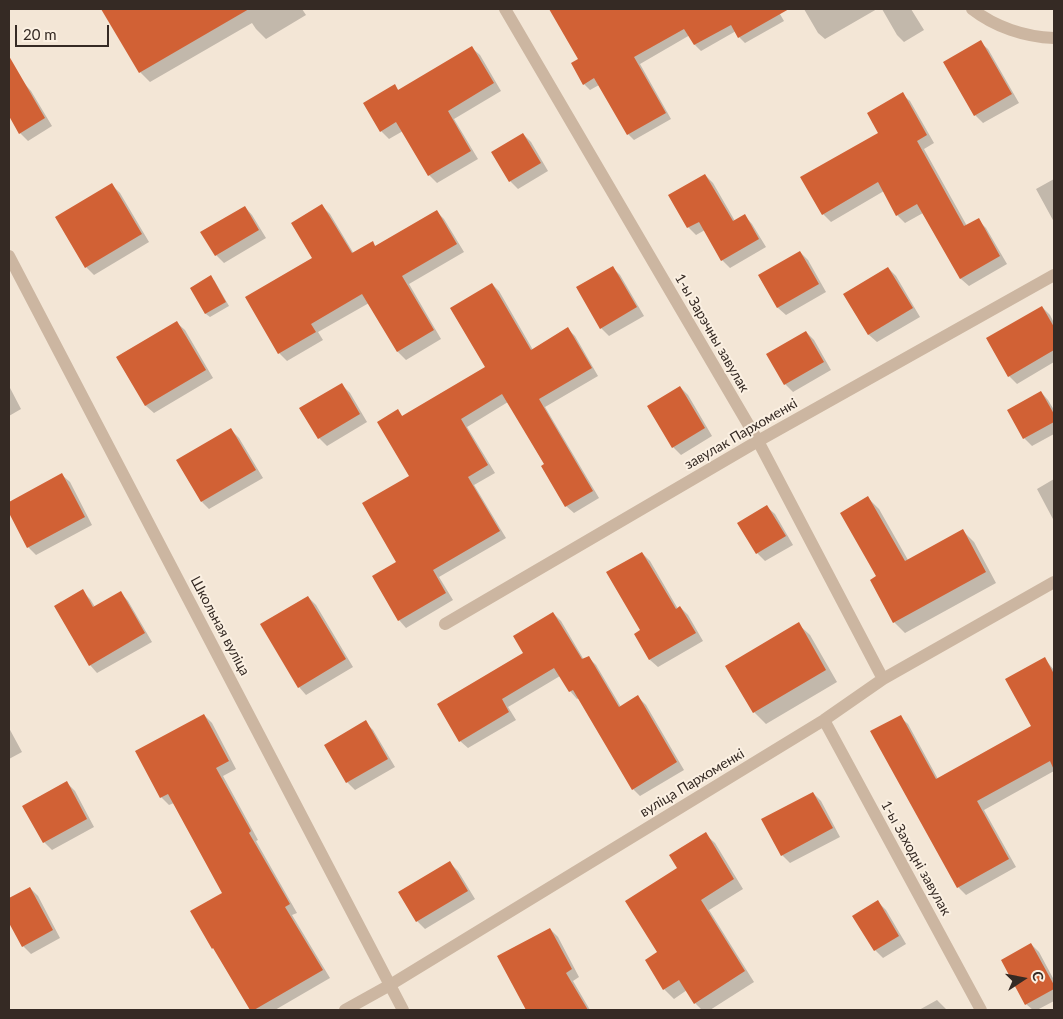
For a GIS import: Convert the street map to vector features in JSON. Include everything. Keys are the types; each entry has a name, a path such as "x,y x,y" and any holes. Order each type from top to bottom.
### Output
{"street":[{"name":"1-ы Зарэчны завулак","path":"505,9 758,441 883,679"},
{"path":"972,9 982,17 1022,34 1054,38"},
{"name":"Школьная вуліца","path":"9,256 403,1010"},
{"name":"завулак Пархоменкі","path":"445,624 758,441 1054,275"},
{"name":"вуліца Пархоменкі","path":"345,1010 390,986 824,720 883,679 1054,582"},
{"name":"1-ы Заходні завулак","path":"824,720 981,1010"}],"building":[{"path":"101,9 249,9 139,73"},
{"path":"549,9 789,9 738,38 731,25 694,45 684,29 634,57 666,113 627,135 594,78 583,85 571,63 578,59"},
{"path":"981,40 1012,94 974,116 943,62"},
{"path":"472,46 494,83 448,111 471,151 428,176 396,122 380,132 363,103 395,84 398,90"},
{"path":"9,56 45,118 19,134 9,116"},
{"path":"903,92 927,135 917,141 964,226 979,218 1000,256 960,279 917,204 896,216 878,182 822,215 800,177 878,133 867,113"},
{"path":"523,133 541,163 509,182 491,152"},
{"path":"705,174 733,221 745,214 759,239 721,261 699,222 687,228 668,195"},
{"path":"112,183 142,234 85,268 55,217"},
{"path":"322,204 352,253 373,241 375,246 437,210 457,244 402,276 434,330 397,352 362,294 311,324 316,332 278,354 245,297 312,258 291,223"},
{"path":"245,206 259,230 215,256 200,232"},
{"path":"800,251 819,284 777,308 758,275"},
{"path":"613,266 637,307 600,329 576,287"},
{"path":"888,267 913,308 868,335 843,294"},
{"path":"211,275 226,302 205,314 190,288"},
{"path":"492,283 531,350 568,327 592,368 539,399 593,491 565,507 541,466 544,464 502,394 461,419 488,465 468,477 500,531 433,570 446,593 398,621 372,576 396,562 362,503 409,476 377,422 398,409 402,416 485,367 450,308"},
{"path":"1042,306 1054,327 1054,350 1008,377 986,338"},
{"path":"177,321 206,370 145,406 116,357"},
{"path":"806,331 824,362 784,385 766,354"},
{"path":"342,383 360,414 318,439 299,408"},
{"path":"680,386 705,428 672,448 647,406"},
{"path":"1041,391 1054,414 1054,422 1023,439 1007,410"},
{"path":"231,428 256,470 201,502 176,460"},
{"path":"62,473 85,517 27,548 9,513 9,502"},
{"path":"868,496 905,561 963,529 986,572 893,623 870,580 876,576 840,513"},
{"path":"767,505 786,536 756,554 737,523"},
{"path":"642,552 676,609 680,606 696,633 649,660 634,634 640,630 606,572"},
{"path":"83,589 93,607 121,591 145,633 89,666 54,606"},
{"path":"308,596 346,659 298,688 260,624"},
{"path":"553,612 582,659 589,656 619,707 638,695 677,762 632,790 573,690 569,692 554,668 502,699 509,712 459,742 437,704 523,653 513,636"},
{"path":"799,622 826,670 753,713 725,666"},
{"path":"1045,657 1054,674 1054,770 1050,761 977,801 1009,859 957,888 870,731 901,715 936,779 1031,726 1005,679"},
{"path":"204,714 229,761 216,768 251,831 249,833 290,904 285,907 323,970 254,1010 250,1010 190,911 222,893 168,794 160,798 135,751"},
{"path":"366,720 388,759 346,783 324,745"},
{"path":"67,781 87,819 43,843 22,806"},
{"path":"813,792 833,828 781,856 761,819"},
{"path":"706,832 734,879 701,900 745,971 694,1004 679,980 663,990 645,960 657,952 625,901 677,868 669,855"},
{"path":"450,861 468,891 416,922 398,892"},
{"path":"30,887 53,930 22,947 9,923 9,898"},
{"path":"878,900 899,936 874,951 852,916"},
{"path":"550,928 572,969 566,973 588,1010 526,1010 497,956"},
{"path":"1031,943 1054,985 1054,989 1025,1005 1001,960"}]}
